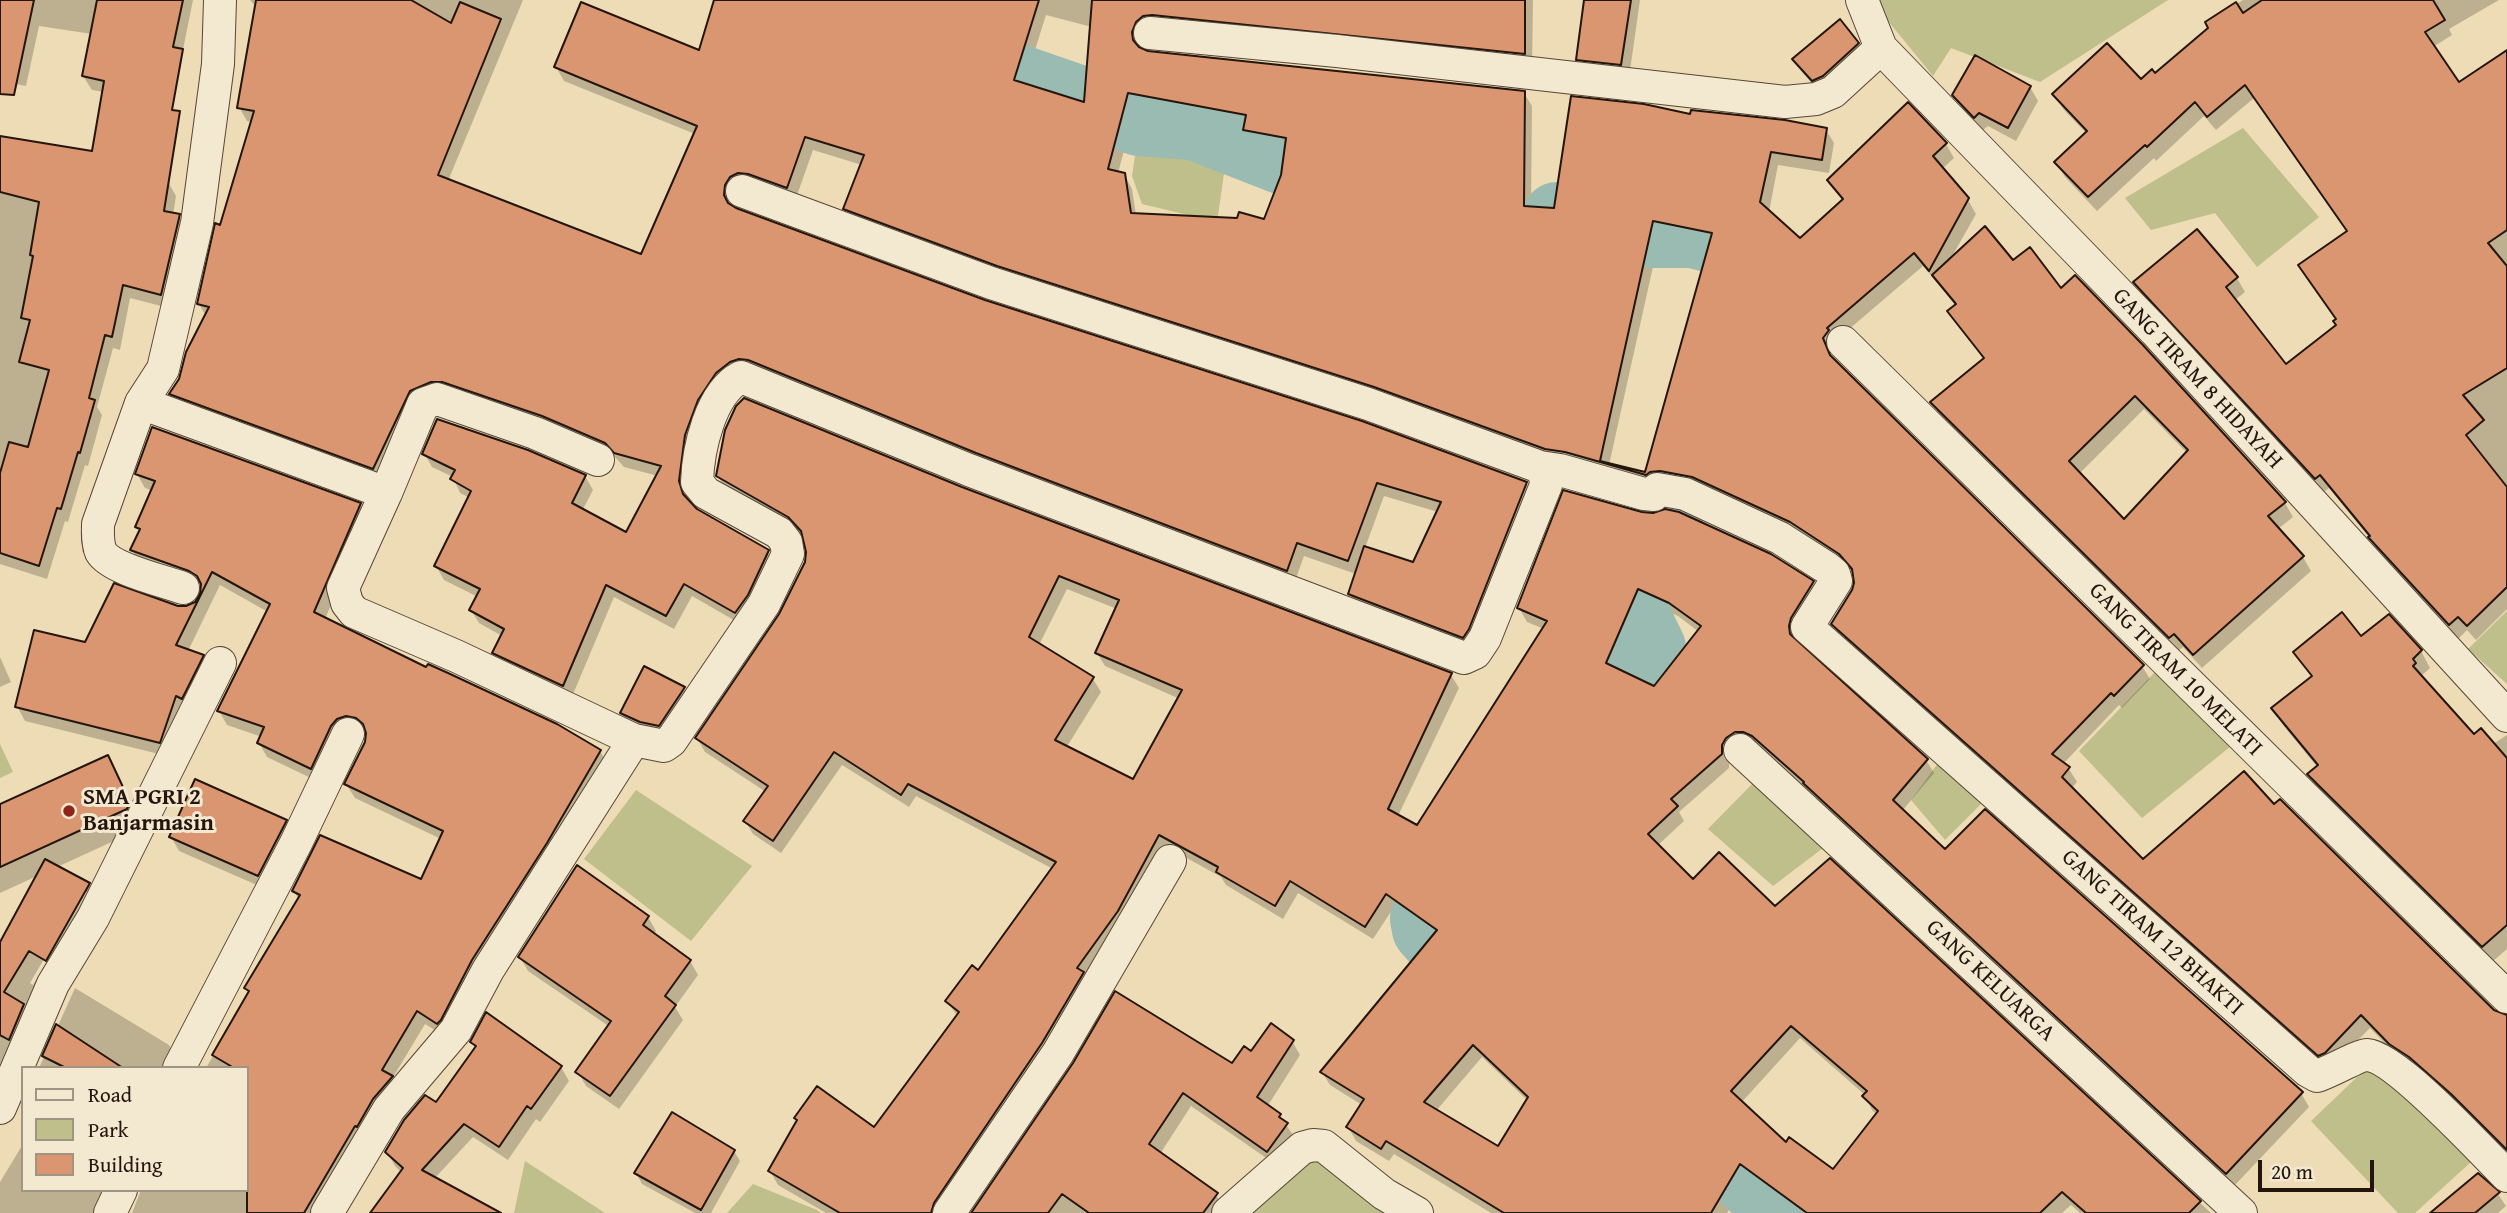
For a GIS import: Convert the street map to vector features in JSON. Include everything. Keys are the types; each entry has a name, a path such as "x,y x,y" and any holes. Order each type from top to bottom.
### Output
{"street":[{"path":"183,588 114,564 102,553 98,524 141,403 163,369 197,223 218,64 220,0"},
{"path":"1150,33 1338,51 1785,102 1815,99 1833,92 1881,48 1862,0"},
{"name":"GANG TIRAM 8 HIDAYAH","path":"1881,48 2155,331 2507,716"},
{"path":"598,460 535,433 437,399 423,404 343,588 347,603 354,612 456,656 634,740 664,746 671,741 764,604 788,554 786,542 779,533 706,493 697,482 700,454 710,417 728,384 741,377 969,470 1464,658 1475,653 1485,638 1546,485 1540,467 1368,404 991,283 742,191"},
{"name":"GANG TIRAM 10 MELATI","path":"1843,342 2507,997"},
{"path":"141,403 386,493"},
{"name":"GANG TIRAM 12 BHAKTI","path":"1540,467 1560,470 1644,494 1654,495 1657,489 1678,492 1780,538 1834,574 1836,581 1807,627 2308,1071 2318,1076 2364,1055 2377,1057 2431,1099 2507,1176"},
{"path":"0,1108 53,984 93,919 220,663"},
{"path":"180,1066 296,842 348,734"},
{"path":"327,1213 389,1109 456,1030 495,959 634,740"},
{"name":"GANG KELUARGA","path":"1740,750 2241,1213"},
{"path":"949,1213 1058,1053 1170,860"},
{"path":"1228,1213 1302,1148 1313,1145 1324,1146 1384,1194 1417,1213"},
{"path":"110,1213 120,1192"}],"green space":[{"path":"1871,0 2168,0 2040,82 1951,48 1933,76"},
{"path":"2243,128 2319,217 2257,267 2215,213 2151,230 2125,198"},
{"path":"1138,136 1227,153 1217,222 1142,204 1132,176"},
{"path":"2507,611 2507,684 2468,649"},
{"path":"2157,670 2236,742 2142,818 2079,751"},
{"path":"0,744 13,772 0,778"},
{"path":"1941,759 1990,795 1945,840 1911,800"},
{"path":"1756,780 1827,845 1773,886 1708,829"},
{"path":"636,790 752,866 691,941 584,859"},
{"path":"2375,1060 2471,1162 2415,1213 2398,1213 2311,1121"},
{"path":"1311,1151 1394,1213 1244,1213"},
{"path":"525,1161 605,1213 514,1213"},
{"path":"753,1184 817,1210 821,1213 727,1213"}],"building":[{"path":"0,0 34,0 14,95 0,94"},
{"path":"97,0 183,0 173,47 183,49 172,110 180,111 164,211 180,214 161,295 123,285 112,337 105,335 89,398 95,400 80,453 78,452 61,509 57,508 39,566 0,553 0,473 9,442 28,447 49,370 19,362 30,320 21,318 33,256 30,255 39,202 0,192 0,136 92,151 104,81 82,76"},
{"path":"256,0 411,0 451,23 460,2 501,19 438,175 641,254 697,126 554,67 581,2 699,50 714,0 1039,0 1014,80 1084,102 1092,0 1525,0 1525,54 1152,15 1143,16 1136,22 1132,32 1133,40 1148,51 1525,91 1524,206 1554,208 1571,96 1644,104 1690,114 1691,110 1785,120 1827,128 1822,160 1771,152 1760,202 1800,238 1843,199 1827,180 1908,102 1947,143 1933,156 1969,198 1929,271 1914,253 1827,328 1829,330 1823,338 1830,355 2144,665 2114,696 2111,693 2052,754 2070,767 2062,777 2143,859 2244,771 2274,804 2280,799 2494,1010 2507,1015 2507,1150 2451,1094 2409,1057 2389,1044 2361,1015 2325,1053 2318,1056 1831,624 1852,590 1852,569 1839,554 1790,522 1692,477 1660,471 1646,475 1545,449 1374,387 997,266 843,209 864,155 805,137 787,188 738,173 730,177 725,185 724,195 728,203 985,300 1362,421 1527,482 1469,629 1463,638 1348,594 1364,546 1413,562 1441,502 1377,483 1348,561 1297,543 1287,571 976,453 748,360 739,359 730,362 716,373 698,400 685,435 679,481 683,494 697,509 769,550 748,595 735,613 684,584 666,616 606,585 563,686 492,653 504,629 469,610 480,589 434,566 471,491 450,479 455,470 422,454 437,419 528,450 586,475 572,503 626,532 661,466 614,453 605,443 542,416 442,382 431,382 410,391 373,469 169,394 179,379 186,352 209,307 197,304 215,223 220,225 254,111 237,108","holes":["1128,93 1246,115 1243,130 1286,138 1281,175 1264,219 1239,212 1237,218 1131,213 1125,173 1108,169","1653,221 1712,233 1645,472 1600,461"]},
{"path":"1584,0 1631,0 1621,65 1576,60"},
{"path":"2262,0 2433,0 2445,20 2425,32 2459,82 2507,50 2507,230 2488,243 2507,266 2507,368 2463,395 2484,420 2466,435 2507,487 2507,587 2467,626 2458,617 2449,625 2368,537 2370,536 2320,475 2315,479 2133,282 2197,229 2238,277 2226,287 2286,364 2336,325 2333,321 2336,319 2298,265 2347,231 2245,85 2207,117 2195,102 2088,197 2054,162 2087,131 2052,94 2107,43 2141,79 2152,69 2155,73 2208,28 2205,22 2236,2 2243,13"},
{"path":"1840,19 1859,43 1823,76 1812,81 1792,59"},
{"path":"1975,55 2031,86 2008,128 1979,113 1974,118 1952,95"},
{"path":"1985,226 2013,260 2030,247 2061,288 2075,275 2286,502 2268,516 2304,556 2193,655 2174,634 2169,638 1930,402 1984,358 1947,311 1956,304 1932,275","holes":["2135,396 2188,450 2124,519 2069,461"]},
{"path":"744,398 962,487 1452,673 1388,809 1417,825 1547,621 1517,608 1563,490 1642,512 1653,513 1665,509 1679,512 1771,554 1814,581 1791,618 1790,634 1928,759 1893,800 1945,849 1985,809 2303,1092 2226,1174 1804,782 1752,736 1735,732 1726,738 1722,745 1722,754 1671,799 1678,806 1648,834 1693,879 1719,852 1775,906 1830,858 2201,1201 2189,1213 2086,1213 2062,1192 2040,1213 1807,1213 1740,1164 1711,1213 1504,1213 1386,1141 1381,1149 1346,1127 1364,1099 1320,1072 1437,930 1386,894 1365,927 1290,881 1275,906 1216,872 1218,867 1159,835 1118,911 1077,968 1084,972 1042,1043 934,1203 931,1213 840,1213 768,1171 797,1120 794,1118 817,1086 874,1127 959,1012 945,1001 972,965 978,970 1056,862 908,784 901,795 834,752 773,841 743,821 768,786 695,738 779,614 805,562 806,552 801,531 788,517 716,476 725,430 736,406","holes":["1059,576 1119,600 1095,653 1182,690 1133,779 1055,740 1094,677 1029,637","1638,589 1669,603 1701,626 1654,686 1606,663","1791,1026 1867,1091 1862,1096 1878,1111 1833,1169 1789,1137 1786,1142 1731,1091","1473,1045 1528,1097 1498,1146 1424,1102"]},
{"path":"152,427 361,503 314,612 426,667 428,664 557,724 601,750 547,843 472,960 441,1020 437,1024 417,1011 382,1070 393,1076 373,1099 357,1127 355,1126 304,1213 247,1213 248,1066 231,1066 212,1055 249,991 244,988 300,895 292,891 320,835 421,879 443,831 344,784 365,742 363,724 356,718 346,716 337,719 311,769 257,743 264,727 217,711 270,604 212,572 176,645 204,655 182,699 176,696 160,743 15,707 34,630 85,642 114,583 178,606 195,602 200,594 201,584 197,576 130,550 140,529 135,527 155,481 135,474"},
{"path":"2342,612 2361,636 2389,614 2422,650 2413,659 2416,663 2413,666 2474,734 2481,728 2507,758 2507,925 2482,947 2307,774 2318,765 2271,708 2312,676 2293,652"},
{"path":"644,666 685,687 659,726 640,722 620,713"},
{"path":"108,755 130,802 127,809 0,867 0,804"},
{"path":"195,779 287,820 258,876 169,837"},
{"path":"45,859 90,883 46,961 29,951 4,992 24,1004 9,1040 0,1035 0,942"},
{"path":"577,865 649,916 643,925 691,960 665,996 676,1005 610,1096 575,1072 611,1021 518,957"},
{"path":"1115,991 1232,1063 1244,1046 1251,1051 1271,1023 1294,1040 1257,1097 1281,1114 1279,1117 1288,1123 1267,1152 1183,1093 1149,1144 1218,1193 1203,1213 1089,1213 1062,1194 1048,1213 971,1213 1073,1063"},
{"path":"486,1012 562,1066 531,1109 527,1106 499,1147 464,1124 422,1170 501,1213 370,1213 403,1168 385,1152 404,1120 425,1095 436,1102 476,1046 470,1042"},
{"path":"56,1024 120,1066 62,1066 42,1056"},
{"path":"672,1112 735,1150 701,1210 634,1173"},
{"path":"2478,1173 2500,1192 2475,1213 2430,1213"}],"waterway":[{"path":"789,0 1139,121 1194,125 1281,159 1376,179"},
{"path":"1557,217 1633,233 1693,233 1733,243 1761,283 1769,307"},
{"path":"1567,744 1594,716 1614,706 1628,688 1651,648 1632,609 1638,578 1711,421"},
{"path":"1482,846 1425,919 1427,929 1436,939 1493,987 1508,992"},
{"path":"1670,1101 1781,1213"}],"place":[{"name":"SMA PGRI 2 Banjarmasin","path":"69,811"}]}
